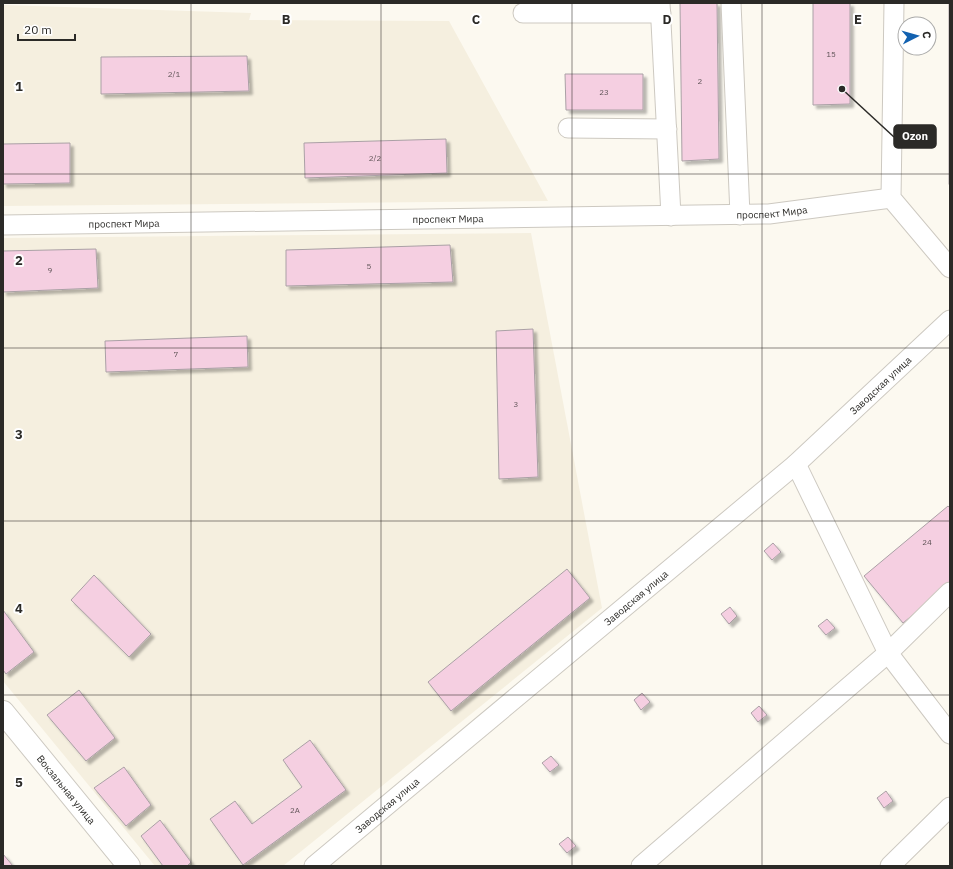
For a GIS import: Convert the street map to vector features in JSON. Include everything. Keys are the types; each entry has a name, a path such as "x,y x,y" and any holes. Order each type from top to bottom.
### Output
{"street":[{"path":"731,3 740,215"},
{"path":"894,3 891,198 950,268"},
{"path":"523,13 660,8 671,216"},
{"path":"568,128 666,129"},
{"name":"проспект Мира","path":"3,225 740,215 769,214 891,198"},
{"name":"Заводская улица","path":"314,866 796,464 950,320"},
{"path":"796,464 888,653 950,734"},
{"path":"641,866 888,653 950,592"},
{"name":"Вокзальная улица","path":"3,712 129,866"},
{"path":"890,866 950,807"}],"shaded area":[{"path":"3,5 251,13 249,20 449,21 548,201 3,206"},
{"path":"531,233 602,608 283,866 155,866 3,681 3,238"}],"building":[{"path":"680,3 717,3 719,159 682,161"},
{"path":"813,3 850,3 850,104 813,105"},
{"path":"950,3 950,184 949,184"},
{"path":"247,56 249,91 101,94 101,57"},
{"path":"565,74 643,74 643,110 566,110"},
{"path":"446,139 447,173 305,178 304,143"},
{"path":"70,143 70,183 3,184 3,144"},
{"path":"450,245 453,282 286,286 286,250"},
{"path":"96,249 98,288 3,292 3,251"},
{"path":"533,329 538,477 499,479 496,331"},
{"path":"247,336 248,367 106,372 105,341"},
{"path":"948,506 950,508 950,584 903,623 864,576"},
{"path":"773,543 781,552 772,560 764,551"},
{"path":"567,569 590,598 451,711 428,682"},
{"path":"94,575 151,634 129,657 71,600"},
{"path":"730,607 737,616 729,624 721,614"},
{"path":"3,610 34,652 6,674 3,670"},
{"path":"827,619 835,628 826,635 818,626"},
{"path":"79,690 115,738 86,761 47,715"},
{"path":"642,693 650,702 641,710 634,700"},
{"path":"759,706 767,715 758,722 751,713"},
{"path":"310,740 346,790 243,865 210,819 235,801 252,824 302,787 283,760"},
{"path":"551,756 559,765 550,772 542,763"},
{"path":"124,767 151,805 126,826 94,788"},
{"path":"886,791 893,801 884,808 877,798"},
{"path":"160,820 191,862 187,866 163,866 141,836"},
{"path":"568,837 576,846 567,853 559,844"},
{"path":"3,854 13,866 3,866"}],"place":[{"name":"Ozon","path":"842,89"}]}
